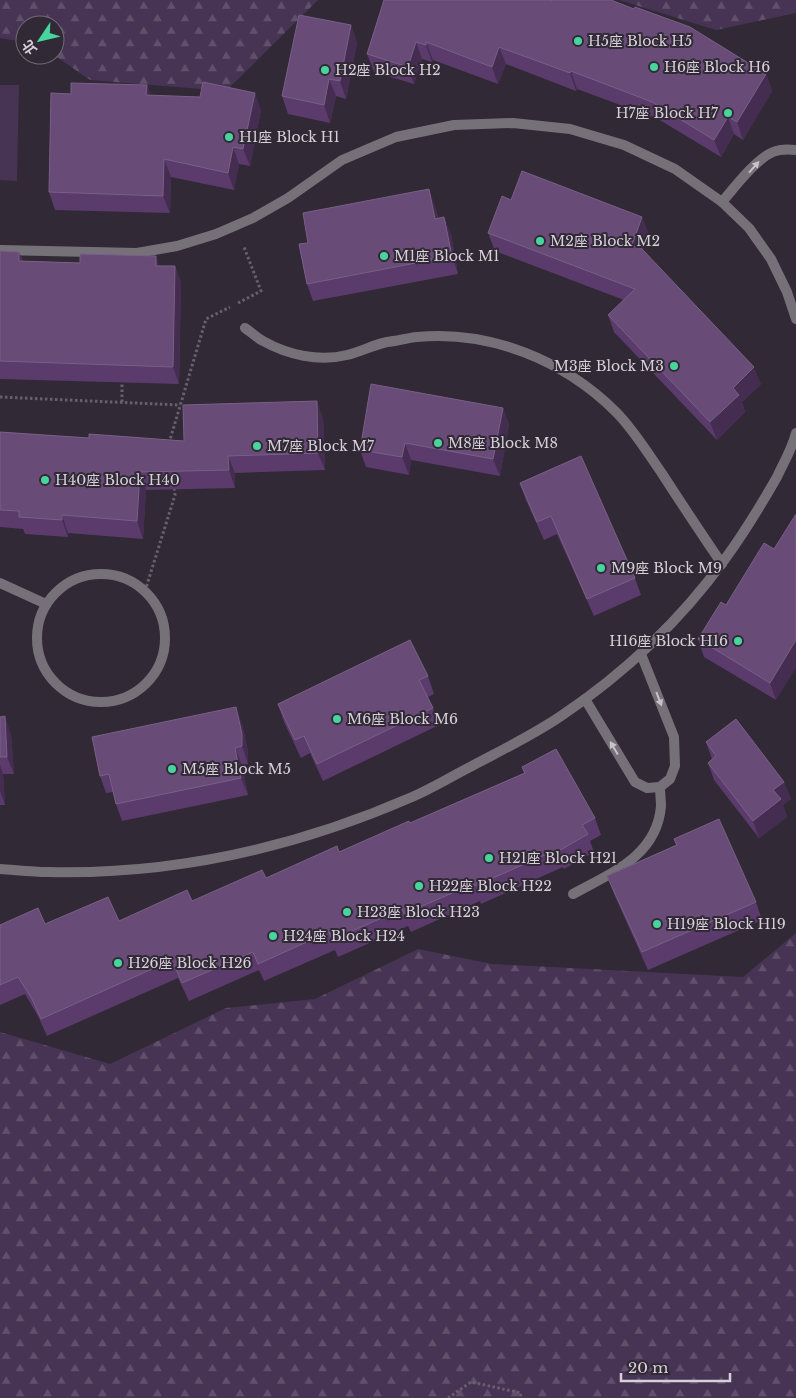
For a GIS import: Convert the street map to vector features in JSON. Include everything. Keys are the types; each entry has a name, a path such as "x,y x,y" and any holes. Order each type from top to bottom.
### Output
{"lane":[{"path":"0,250 137,253 176,246 216,234 253,218 288,198 342,160 396,138 454,125 513,123 570,129 588,134 624,145 676,169 722,202 748,228 792,291 796,319"},
{"path":"722,202 762,158 773,152 787,149 796,150"},
{"path":"245,328 262,341 282,350 303,356 325,358 346,355 381,343 417,337 454,337 490,342 526,352 559,368 590,388 617,413 640,441 722,564"},
{"path":"0,869 57,872 111,871 174,865 236,855 297,840 356,820 414,796 516,744 560,717 602,687 641,654 678,618 711,579 741,537 768,493 792,447 796,432"},
{"path":"91,574 110,574 128,580 145,591 158,608 164,627 165,648 156,672 144,687 126,698 106,703 87,702 67,694 52,680 41,663 36,644 38,623 46,604 58,590 73,579 91,574"},
{"path":"0,583 46,604"},
{"path":"585,700 635,782 646,788 660,787 670,779 675,766 674,737 641,654"},
{"path":"573,894 638,856 650,840 658,824 661,805 660,787"}],"path":[{"path":"168,447 206,319 261,291 236,226"},
{"path":"122,372 122,402"},
{"path":"0,398 180,405"},
{"path":"145,591 175,495 174,486"},
{"path":"448,1398 472,1382 521,1393 520,1398"}],"green space":[{"path":"0,0 318,0 226,91 90,80 65,63 65,15 15,15 15,40 0,38"},
{"path":"619,0 796,0 796,13 716,30"},
{"path":"0,85 19,85 17,181 0,180"},
{"path":"796,933 796,1398 0,1398 0,1032 110,1064 226,1008 315,999 418,949 492,964 743,977"}],"building":[{"path":"384,0 611,0 690,27 766,74 737,122 728,117 714,140 652,102 571,71 570,73 499,47 492,67 426,42 426,45 416,42 408,67 367,54"},
{"name":"H2座 Block H2","path":"299,15 351,25 340,81 329,79 324,105 282,96"},
{"path":"203,82 255,93 243,149 233,147 228,173 164,159 163,196 49,192 51,93 71,94 71,83 147,85 146,95 200,97"},
{"path":"522,171 642,217 632,245 642,249 754,367 733,388 739,395 710,422 608,315 635,289 488,233 502,196 511,200"},
{"path":"429,189 435,219 444,217 452,256 307,284 299,244 308,243 303,213"},
{"path":"0,251 19,252 19,261 80,263 80,254 156,256 156,266 175,266 173,367 0,361"},
{"name":"M8座 Block M8","path":"371,384 503,408 493,459 405,443 402,457 360,450"},
{"path":"317,401 318,453 228,456 229,470 140,472 137,521 62,515 62,520 19,517 19,511 0,510 0,432 89,438 89,434 184,441 183,405"},
{"name":"M9座 Block M9","path":"581,456 635,578 587,599 551,516 537,522 520,483"},
{"path":"796,514 796,640 770,683 698,639 721,602 726,605 764,543 774,549"},
{"name":"M6座 Block M6","path":"410,640 428,676 419,680 433,708 317,764 304,736 295,740 278,704"},
{"name":"M5座 Block M5","path":"236,707 242,734 242,746 235,748 241,778 116,804 109,774 100,776 92,737"},
{"path":"5,716 7,757 0,757 0,717"},
{"path":"736,719 784,782 773,790 781,799 753,821 708,763 716,756 706,742"},
{"path":"556,749 595,818 582,825 588,834 557,852 556,850 475,886 473,884 404,914 402,909 332,940 329,932 258,964 253,952 182,983 172,960 41,1019 32,999 18,977 0,985 0,925 38,908 45,924 108,897 119,921 187,890 192,901 262,870 266,878 337,846 339,852 409,821 410,823 525,773 522,767"},
{"path":"719,819 756,902 642,952 607,876 677,845 674,839"}],"place":[{"name":"H5座 Block H5","path":"578,41"},
{"name":"H6座 Block H6","path":"654,67"},
{"name":"H2座 Block H2","path":"325,70"},
{"name":"H7座 Block H7","path":"728,113"},
{"name":"H1座 Block H1","path":"229,137"},
{"name":"M2座 Block M2","path":"540,241"},
{"name":"M1座 Block M1","path":"384,256"},
{"name":"M3座 Block M3","path":"674,366"},
{"name":"M8座 Block M8","path":"438,443"},
{"name":"M7座 Block M7","path":"257,446"},
{"name":"H40座 Block H40","path":"45,480"},
{"name":"M9座 Block M9","path":"601,568"},
{"name":"H16座 Block H16","path":"738,641"},
{"name":"M6座 Block M6","path":"337,719"},
{"name":"M5座 Block M5","path":"172,769"},
{"name":"H21座 Block H21","path":"489,858"},
{"name":"H22座 Block H22","path":"419,886"},
{"name":"H23座 Block H23","path":"347,912"},
{"name":"H19座 Block H19","path":"657,924"},
{"name":"H24座 Block H24","path":"273,936"},
{"name":"H26座 Block H26","path":"118,963"}]}
